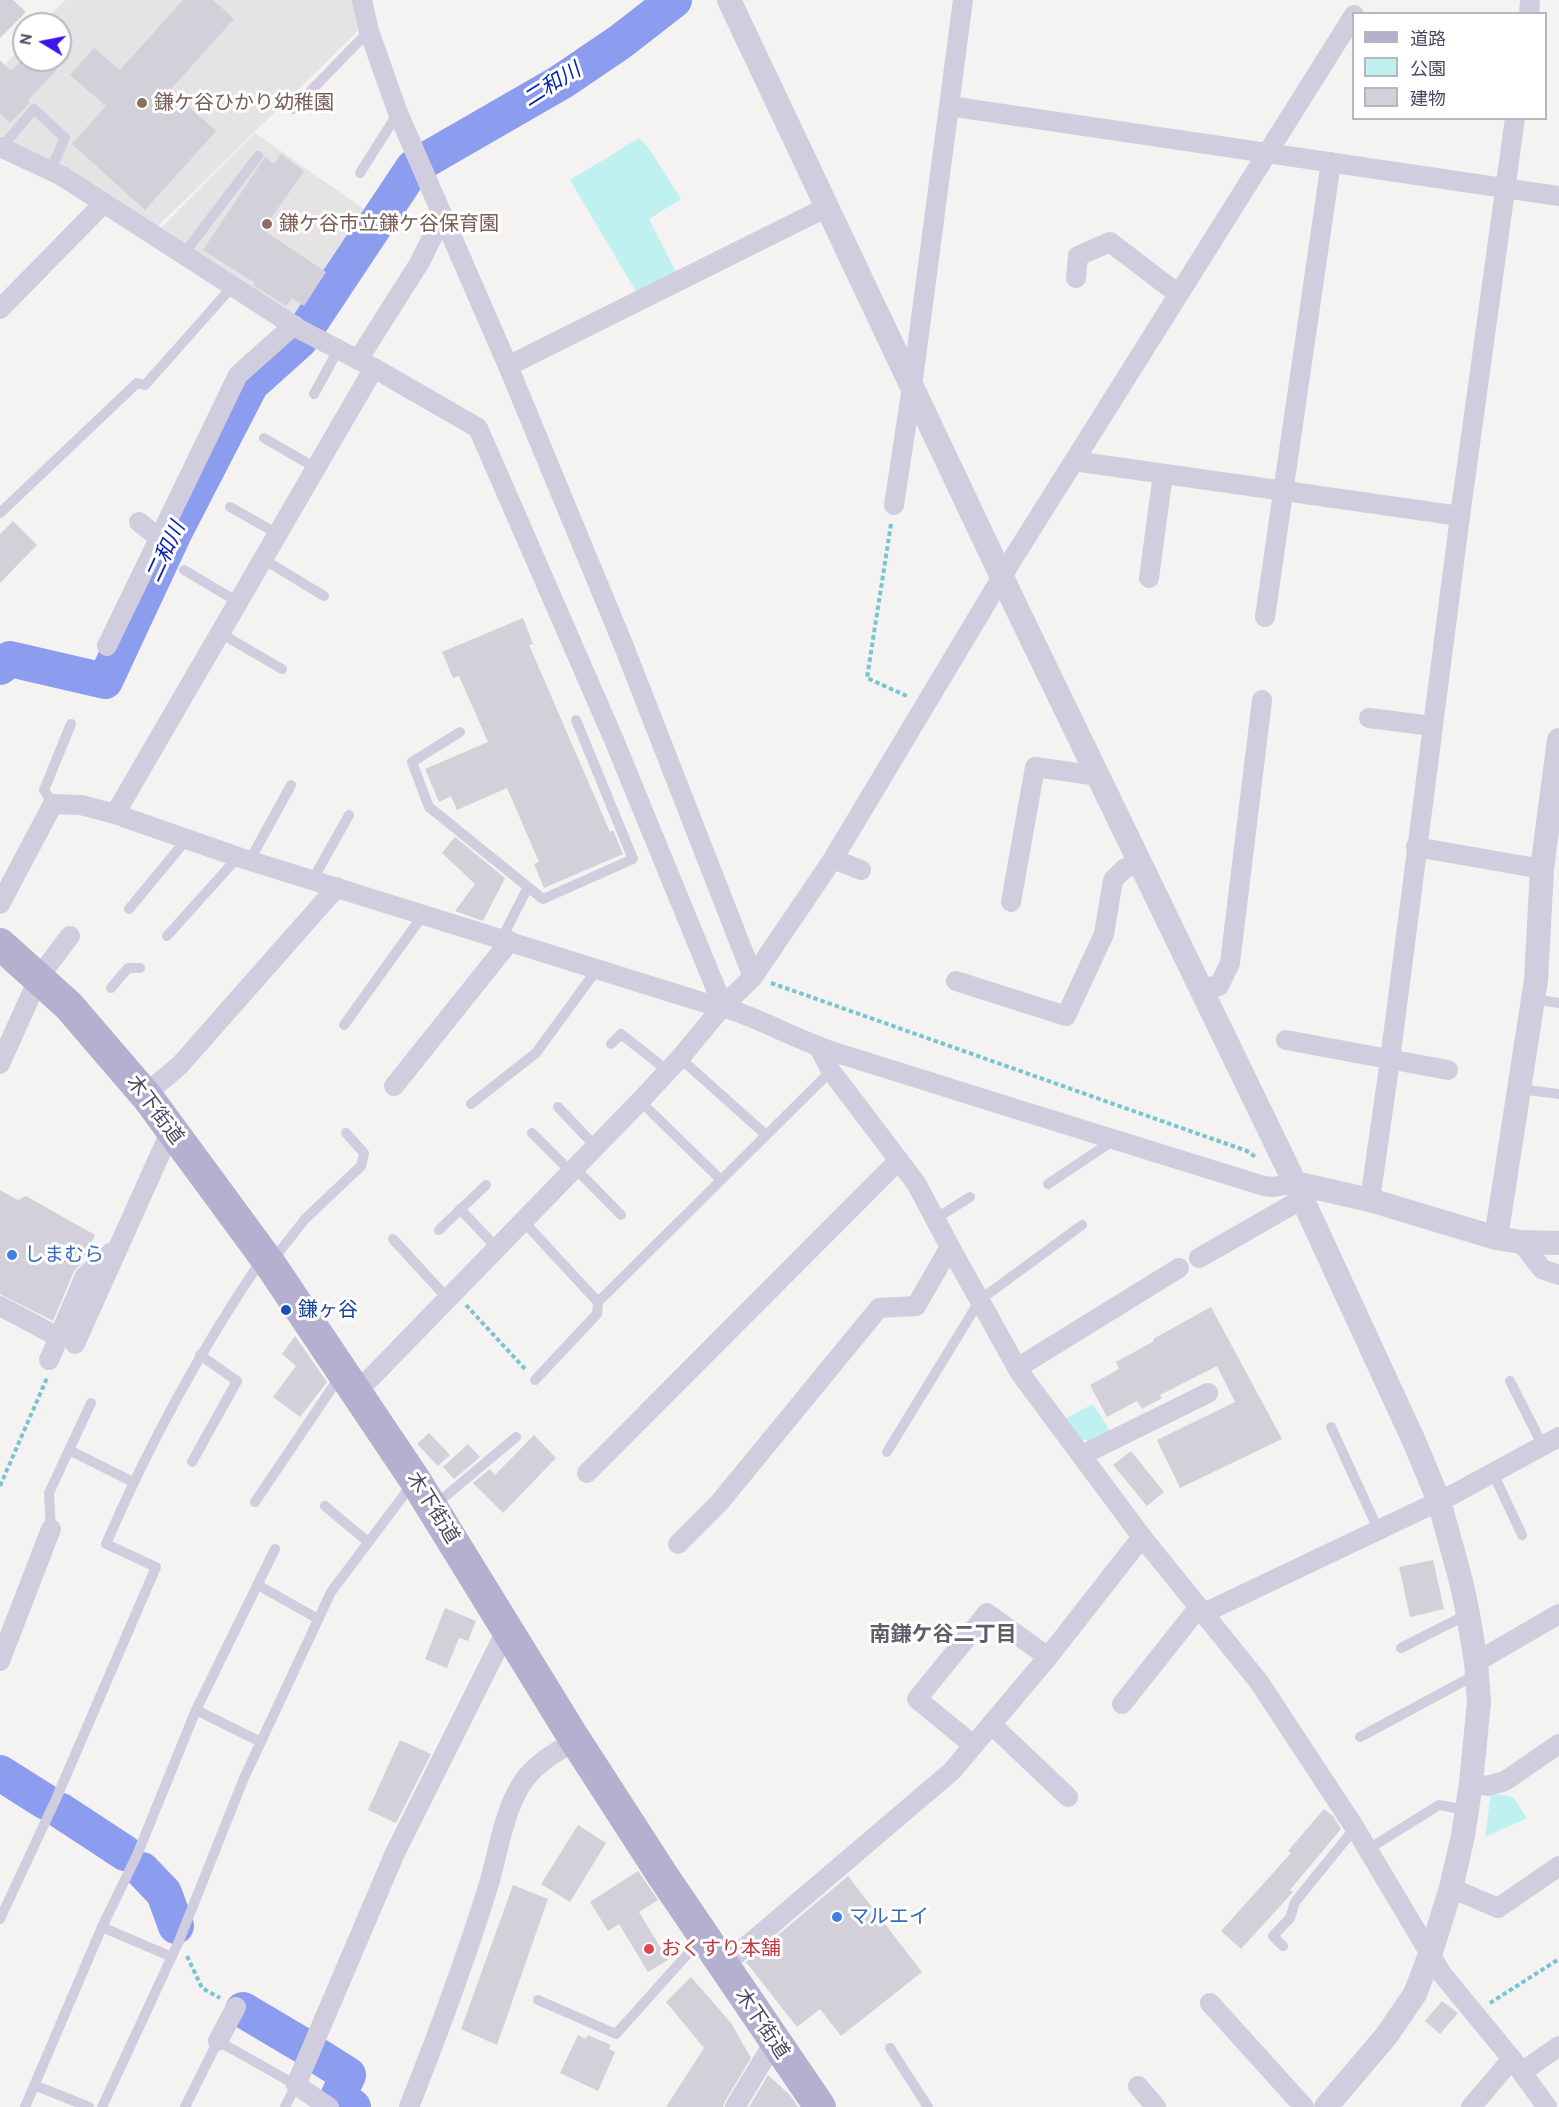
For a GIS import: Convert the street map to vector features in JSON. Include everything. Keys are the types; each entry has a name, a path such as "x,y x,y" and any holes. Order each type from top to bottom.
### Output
{"main road":[{"name":"木下街道","path":"0,944 39,977 84,1022 148,1098 267,1260 415,1480 576,1741 703,1936 820,2107"}],"street":[{"path":"362,0 369,31 398,113 508,366 622,644 753,977"},
{"path":"729,0 1002,577 1299,1191 1414,1441 1439,1501 1461,1581 1477,1668 1479,1702 1463,1836 1451,1888 1431,1953 1415,1994 1387,2035 1326,2107"},
{"path":"894,505 912,387 963,0"},
{"path":"350,1381 451,1296 640,1101 723,1006 753,977 833,859 1002,577 1352,17"},
{"path":"949,106 1559,196"},
{"path":"1370,1200 1515,120"},
{"path":"1,148 62,176 301,330 478,428 614,740 723,1006"},
{"path":"1266,617 1331,162"},
{"path":"0,309 103,204"},
{"path":"508,366 827,207"},
{"path":"115,814 316,468 366,364 443,215"},
{"path":"1076,278 1078,256 1110,242 1178,294"},
{"path":"107,646 238,375 301,330"},
{"path":"1074,461 1460,516"},
{"path":"1149,578 1162,474"},
{"path":"139,522 159,538"},
{"path":"1200,987 1219,986 1230,963 1262,700"},
{"path":"1369,717 1432,726"},
{"path":"1496,1238 1534,999 1542,868 1559,740"},
{"path":"1011,902 1035,767 1099,776"},
{"path":"0,904 53,804 81,805 115,814 423,915 702,1002 723,1006 819,1047 1264,1186 1370,1200 1496,1238 1521,1242 1559,1243"},
{"path":"1416,847 1542,868"},
{"path":"833,859 861,870"},
{"path":"956,981 1066,1016 1104,934 1113,880 1124,869 1140,862"},
{"path":"148,1098 154,1087 180,1065 336,887"},
{"path":"0,1064 39,977 70,936"},
{"path":"394,1086 506,940"},
{"path":"1286,1040 1448,1070"},
{"path":"819,1047 831,1071 916,1183 1017,1368 1142,1537 1259,1682 1355,1828 1442,1974 1517,2066 1547,2107"},
{"path":"49,1360 67,1341 86,1276 118,1246 171,1130"},
{"path":"587,1473 899,1160"},
{"path":"1199,1258 1299,1191"},
{"path":"1521,1242 1542,1269 1559,1275"},
{"path":"678,1544 719,1503 879,1308 916,1305 950,1247"},
{"path":"1017,1368 1179,1269"},
{"path":"0,1306 67,1341"},
{"path":"1082,1455 1208,1394"},
{"path":"1122,1704 1202,1610 1439,1501 1551,1441"},
{"path":"0,1661 51,1529"},
{"path":"723,1966 952,1770 1048,1657 1142,1537"},
{"path":"973,1746 917,1699 987,1613 1048,1657"},
{"path":"1477,1668 1559,1614"},
{"path":"329,2107 296,2085 395,1853 508,1630"},
{"path":"991,1724 1068,1797"},
{"path":"409,2107 440,2029 472,1938 510,1807 525,1779 545,1759 576,1741"},
{"path":"1471,1783 1487,1786 1506,1781 1559,1744"},
{"path":"1451,1888 1498,1908 1559,1866"},
{"path":"1210,2003 1304,2107"},
{"path":"218,2041 236,2007"},
{"path":"735,2107 774,2042"},
{"path":"1471,2107 1517,2066 1559,2046"},
{"path":"1138,2086 1156,2107"}],"lane":[{"path":"293,109 369,31"},
{"path":"1,148 34,109 65,138 50,171"},
{"path":"360,173 398,113"},
{"path":"183,255 258,156"},
{"path":"0,513 137,383 145,385 232,287"},
{"path":"314,394 338,350"},
{"path":"264,438 316,468"},
{"path":"230,507 278,534"},
{"path":"263,559 324,597"},
{"path":"184,570 238,602"},
{"path":"220,633 282,669"},
{"path":"460,732 412,762 429,807 543,899 633,859 576,720"},
{"path":"53,804 44,790 71,724"},
{"path":"167,936 244,858 291,785"},
{"path":"313,879 349,815"},
{"path":"129,909 187,839"},
{"path":"506,940 528,887"},
{"path":"344,1025 423,915"},
{"path":"111,988 128,968 140,968"},
{"path":"471,1104 536,1053 598,968"},
{"path":"1534,999 1559,1003"},
{"path":"611,1044 621,1034 674,1064 766,1135"},
{"path":"534,1380 597,1314 598,1302 831,1071"},
{"path":"1520,1089 1559,1094"},
{"path":"640,1101 721,1180"},
{"path":"558,1107 596,1146"},
{"path":"0,1919 56,1799 156,1568 106,1544 133,1482 200,1355 267,1260 305,1219 361,1166 364,1153 346,1133"},
{"path":"532,1133 621,1215"},
{"path":"1048,1184 1114,1140"},
{"path":"439,1230 486,1185"},
{"path":"935,1218 969,1197"},
{"path":"460,1209 497,1248"},
{"path":"523,1221 598,1302"},
{"path":"887,1452 980,1300 1082,1225"},
{"path":"393,1239 451,1296"},
{"path":"192,1462 237,1381 200,1355"},
{"path":"255,1502 350,1381"},
{"path":"1510,1381 1551,1441"},
{"path":"51,1529 49,1493 91,1402"},
{"path":"1332,1427 1378,1529"},
{"path":"432,1508 516,1437"},
{"path":"69,1450 133,1482"},
{"path":"1493,1473 1522,1535"},
{"path":"102,2107 179,1941 244,1778 331,1592 415,1480"},
{"path":"325,1506 368,1542"},
{"path":"25,2107 102,1927 137,1855 196,1710 275,1549"},
{"path":"258,1585 318,1619"},
{"path":"1401,1648 1468,1614"},
{"path":"1360,1737 1477,1668"},
{"path":"196,1710 261,1742"},
{"path":"1378,1843 1439,1805 1467,1810"},
{"path":"1283,1946 1273,1936 1290,1918 1295,1902 1355,1828"},
{"path":"102,1927 172,1957"},
{"path":"538,2000 616,2034 703,1936"},
{"path":"185,2107 218,2041 296,2085 285,2107"},
{"path":"890,2048 925,2106"},
{"path":"34,2085 89,2107"}],"path":[{"path":"894,505 867,678 926,705"},
{"path":"753,977 1247,1151 1262,1161"},
{"path":"451,1296 534,1380"},
{"path":"0,1486 50,1370 49,1360"},
{"path":"179,1941 202,1988 236,2007"},
{"path":"1475,2013 1559,1959"}],"shaded area":[{"name":"鎌ケ谷ひかり幼稚園","path":"65,0 358,0 362,27 156,228 60,166 0,136 0,70 12,57 12,72 72,72 72,12 54,12"},
{"name":"鎌ケ谷市立鎌ケ谷保育園","path":"255,133 374,216 303,321 157,232"}],"green space":[{"path":"639,138 650,150 681,199 649,219 677,274 638,295 570,180"},
{"path":"1093,1404 1112,1434 1090,1441 1078,1437 1062,1420"},
{"path":"1491,1793 1513,1797 1527,1818 1485,1837"}],"building":[{"path":"0,0 13,0 26,12 12,12 12,26 0,38"},
{"path":"183,0 213,0 234,19 170,90 216,131 145,210 72,144 106,106 70,75 94,48 120,70"},
{"path":"0,60 12,72 55,72 10,123 0,113"},
{"path":"281,154 304,171 263,230 326,272 304,306 292,298 286,306 203,250 265,157 274,164"},
{"path":"13,521 37,545 0,583 0,534"},
{"path":"523,618 533,644 529,645 610,832 613,830 623,854 544,888 534,864 539,862 507,788 457,810 451,796 439,802 425,769 488,742 459,676 453,678 442,652"},
{"path":"455,837 505,878 483,921 455,911 475,884 442,853"},
{"path":"0,1190 18,1200 26,1196 95,1235 82,1263 74,1271 53,1321 0,1294"},
{"path":"1211,1307 1282,1439 1180,1488 1157,1440 1235,1402 1217,1366 1160,1395 1162,1398 1142,1409 1137,1401 1107,1417 1090,1385 1119,1369 1116,1362"},
{"path":"295,1336 327,1382 300,1417 273,1397 296,1366 282,1354"},
{"path":"429,1433 450,1455 438,1466 417,1444"},
{"path":"534,1435 556,1458 503,1513 473,1483 490,1469 495,1475"},
{"path":"468,1444 480,1457 454,1479 443,1467"},
{"path":"1131,1451 1164,1492 1147,1506 1113,1465"},
{"path":"1433,1560 1444,1609 1410,1617 1399,1567"},
{"path":"445,1608 476,1621 468,1641 459,1638 447,1668 425,1659"},
{"path":"400,1740 431,1754 396,1823 368,1810"},
{"path":"1324,1809 1333,1816 1341,1829 1290,1890 1293,1892 1241,1949 1221,1931 1291,1853 1288,1851"},
{"path":"578,1825 606,1843 570,1902 541,1884"},
{"path":"638,1871 658,1900 639,1912 668,1960 648,1972 619,1924 608,1931 590,1902"},
{"name":"マルエイ","path":"848,1876 922,1972 841,2036 820,2009 797,2027 746,1962"},
{"path":"513,1885 548,1899 497,2045 461,2029"},
{"path":"691,1977 731,2023 751,2058 723,2107 666,2107 704,2048 666,2002"},
{"path":"1442,2001 1458,2013 1440,2034 1425,2021"},
{"path":"578,2035 586,2039 588,2035 611,2045 609,2049 615,2052 598,2091 560,2073"},
{"path":"768,2075 790,2095 798,2107 749,2107"}],"waterway":[{"name":"二和川","path":"424,161 561,82 620,42 674,0"},
{"name":"二和川","path":"310,323 413,168"},
{"name":"二和川","path":"0,667 10,659 105,681 175,531 251,384 300,340"},
{"name":"二和川","path":"0,1773 46,1802"},
{"name":"二和川","path":"61,1811 125,1853"},
{"name":"二和川","path":"142,1870 164,1893 176,1926"},
{"name":"二和川","path":"243,2010 302,2045"},
{"name":"二和川","path":"318,2056 348,2075 338,2097 353,2107"}],"place":[{"name":"鎌ケ谷ひかり幼稚園","path":"142,103"},
{"name":"鎌ケ谷市立鎌ケ谷保育園","path":"267,224"},
{"name":"しまむら","path":"12,1255"},
{"name":"鎌ヶ谷","path":"286,1310"},
{"name":"マルエイ","path":"837,1917"},
{"name":"おくすり本舗","path":"649,1949"}],"district":[{"name":"南鎌ケ谷二丁目","path":"943,1635"}]}
